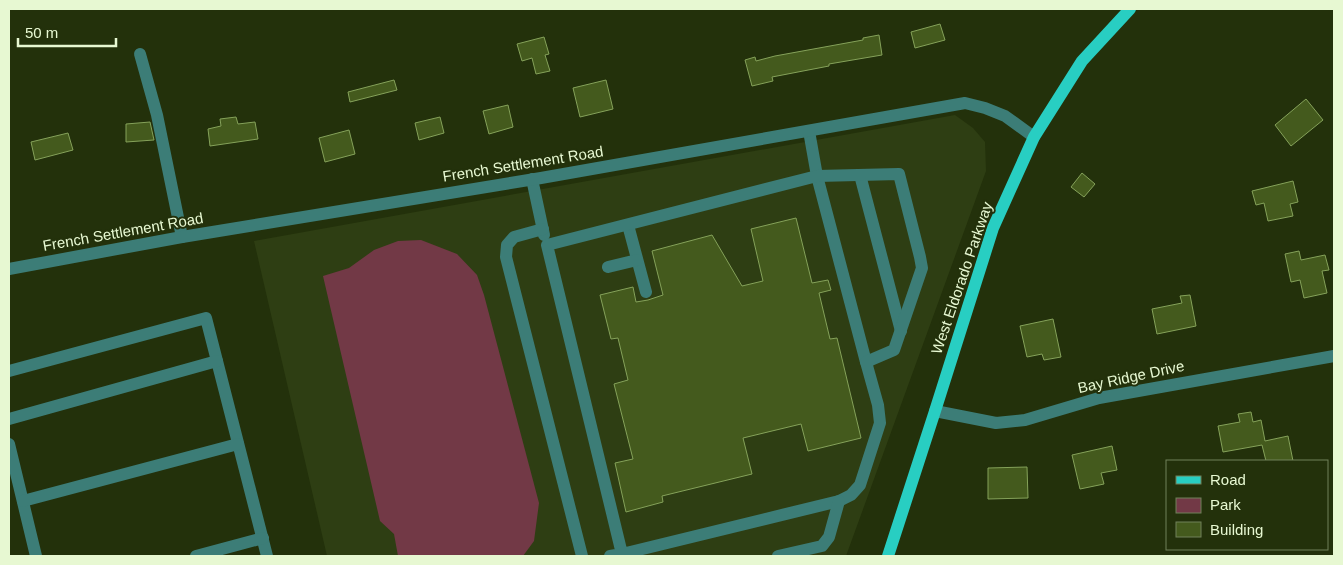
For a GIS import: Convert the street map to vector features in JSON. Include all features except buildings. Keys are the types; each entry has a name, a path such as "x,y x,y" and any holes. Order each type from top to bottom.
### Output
{"main road":[{"name":"West Eldorado Parkway","path":"888,556 993,228 1034,137 1082,61 1130,9"}],"street":[{"path":"140,54 157,115 182,237"},
{"name":"French Settlement Road","path":"9,269 182,237 532,179 964,103 985,108 1005,116 1034,137"},
{"path":"532,179 618,555 839,501 851,495 860,486 880,423 878,404 817,176 809,131"},
{"path":"547,246 817,176 899,174 922,268 894,350 866,362"},
{"path":"860,175 901,331"},
{"path":"628,224 646,292"},
{"path":"543,229 514,237 507,246 506,257 582,556"},
{"path":"608,267 638,260"},
{"path":"9,371 206,318 267,556"},
{"name":"Bay Ridge Drive","path":"935,412 996,423 1025,420 1099,398 1334,356"},
{"path":"9,419 217,361"},
{"path":"9,444 36,556"},
{"path":"23,501 238,444"},
{"path":"778,556 822,546 829,538 839,501"},
{"path":"196,556 263,538"}],"shaded area":[{"path":"955,115 973,128 985,142 986,171 846,556 327,556 254,241"}],"green space":[{"path":"421,240 457,254 477,275 484,295 539,503 534,541 523,556 398,556 394,534 380,521 323,276 349,268 374,250 398,241"}]}
